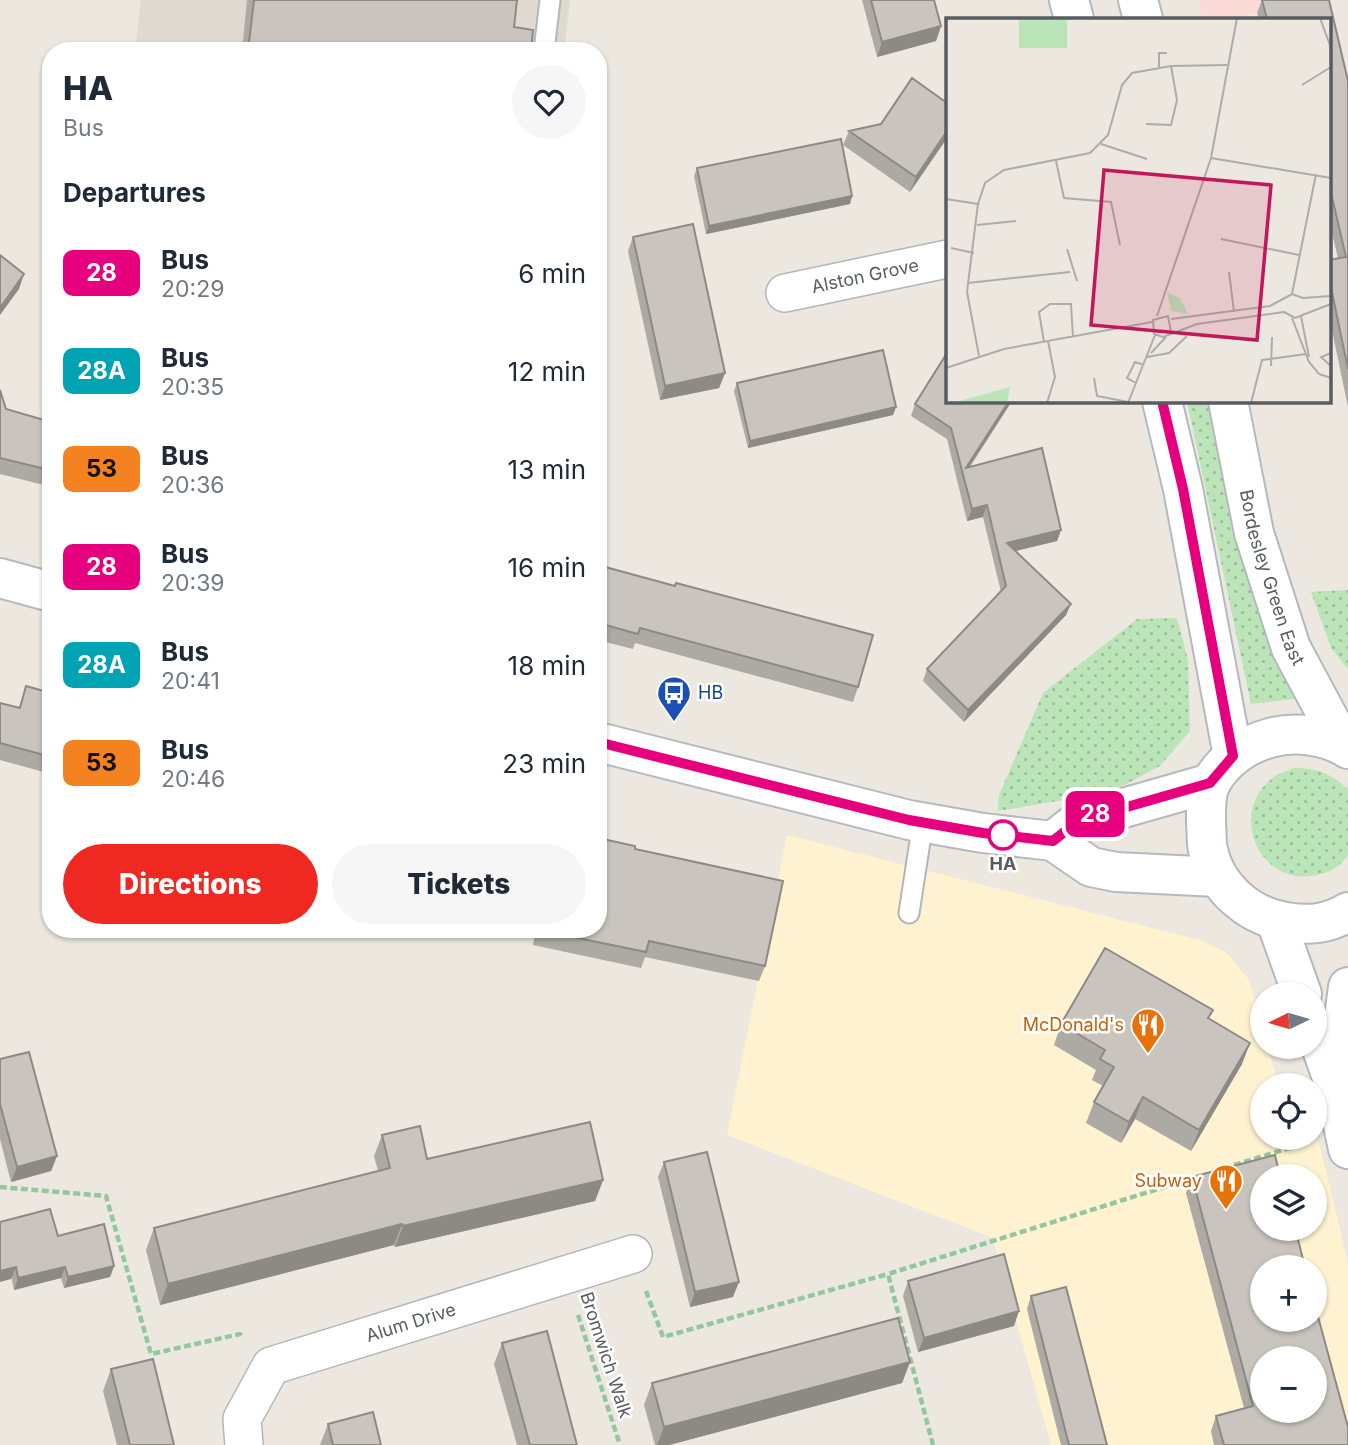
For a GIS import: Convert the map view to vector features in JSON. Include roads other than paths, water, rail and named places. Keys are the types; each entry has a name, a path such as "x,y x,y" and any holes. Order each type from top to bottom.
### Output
{"main road":[{"path":"1069,0 1074,18"},
{"path":"1138,0 1143,18"},
{"path":"1162,402 1183,489 1222,770 1206,812 1208,850 1218,877 1231,894 1245,905 1276,920 1320,924 1348,912"},
{"name":"Bordesley Green East","path":"1228,402 1254,533 1291,648 1345,747"},
{"path":"0,578 42,590"},
{"name":"Bordesley Green East","path":"1053,841 1083,817 1106,813 1222,770 1254,742 1281,735 1312,736 1345,747"},
{"path":"607,744 923,822 983,833 1053,841 1091,867 1116,872 1218,877"},
{"path":"1276,920 1298,982"},
{"path":"1335,1086 1348,987"},
{"path":"1325,1059 1335,1086 1348,1149"}],"street":[{"name":"Alston Grove","path":"785,293 946,259"},
{"name":"Alum Drive","path":"244,1445 242,1419 271,1366 633,1254"}],"lane":[{"path":"545,42 550,0"},
{"path":"909,913 923,822"}],"place":[{"name":"HB","path":"674,723"},
{"name":"HA","path":"1003,835"},
{"name":"McDonald's","path":"1148,1055"},
{"name":"Subway","path":"1226,1211"}]}
